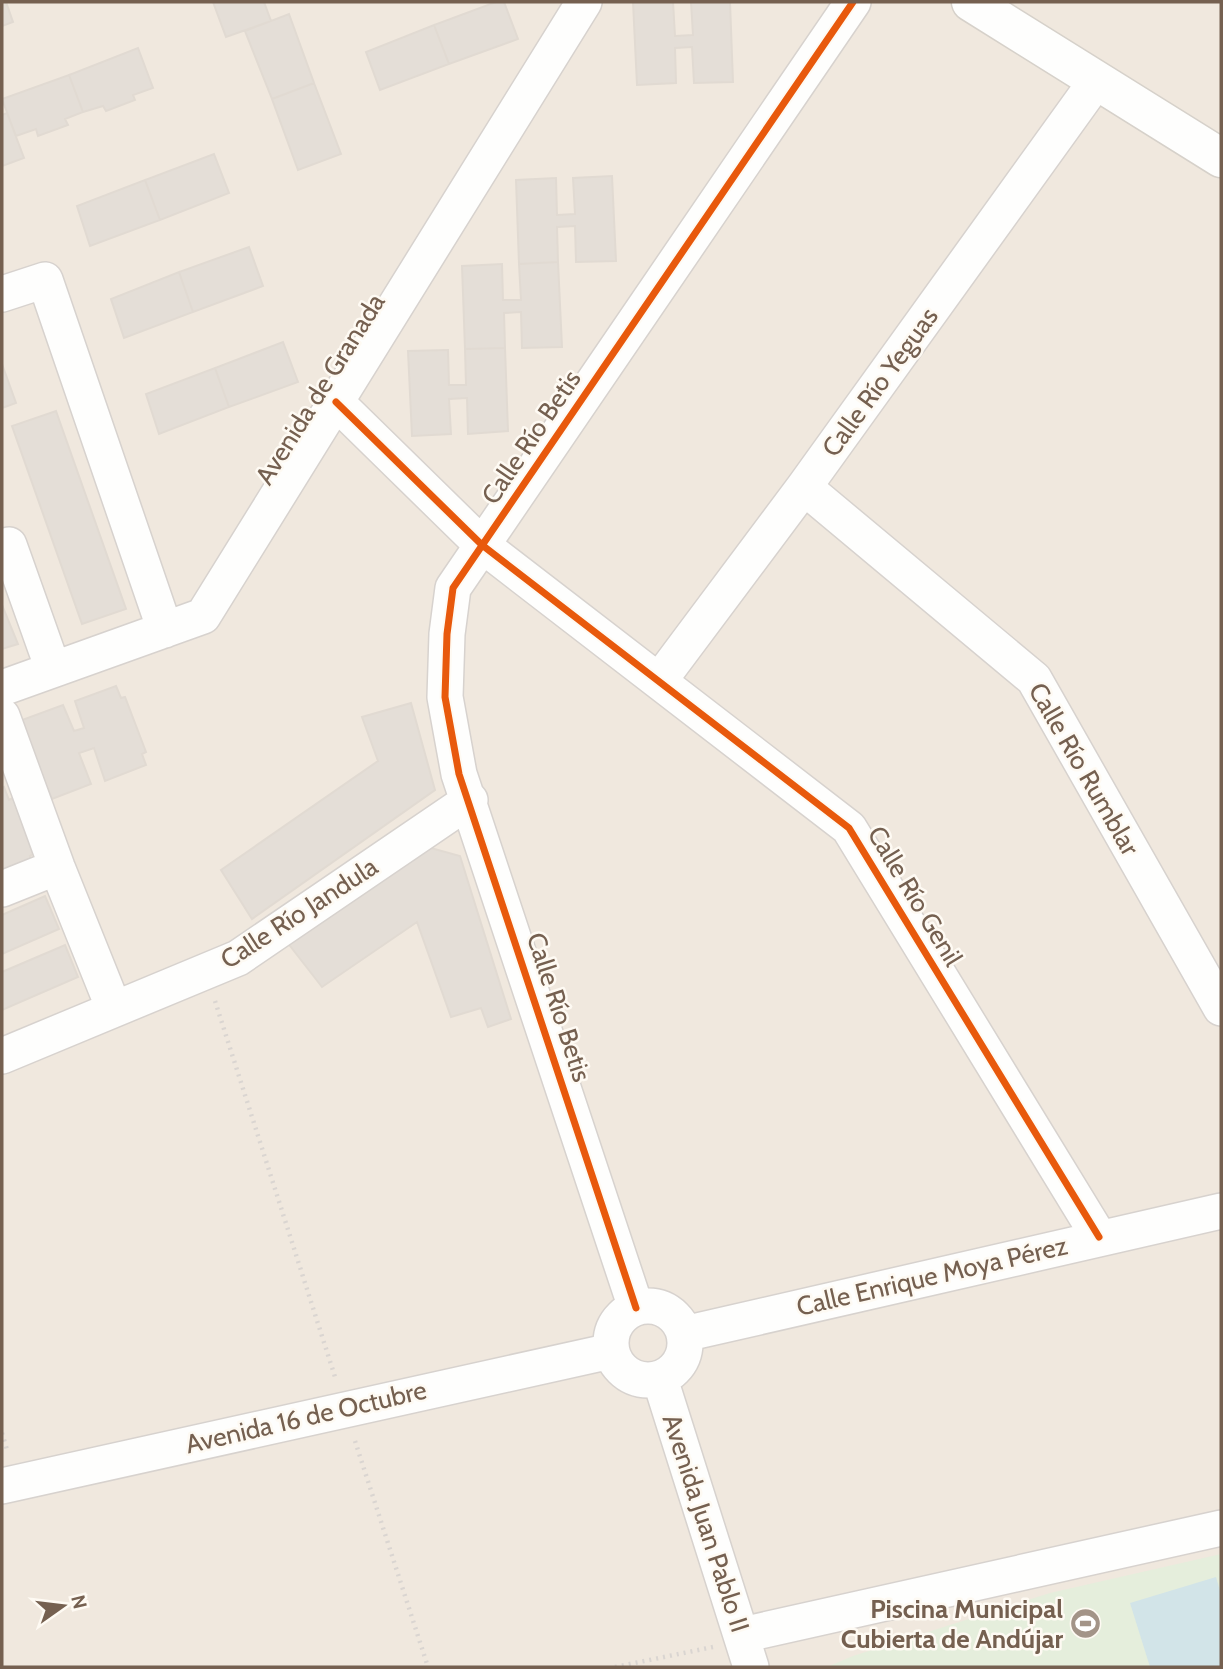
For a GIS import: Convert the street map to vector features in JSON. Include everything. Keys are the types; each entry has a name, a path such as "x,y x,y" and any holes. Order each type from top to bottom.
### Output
{"street":[{"name":"Avenida de Granada","path":"2,688 203,616 584,2"},
{"name":"Calle Río Betis","path":"636,1308 470,800 459,774 445,697 447,634 453,588 853,2"},
{"path":"971,2 1221,158"},
{"name":"Calle Río Yeguas","path":"659,681 804,487 1097,80"},
{"path":"2,294 45,280 165,629"},
{"name":"Calle Río Genil","path":"336,402 482,545 849,828 1099,1237"},
{"name":"Calle Río Rumblar","path":"804,487 1034,679 1221,1008"},
{"path":"9,545 53,669"},
{"path":"2,716 57,866 114,1009"},
{"name":"Calle Río Jandula","path":"2,1056 238,958 470,800"},
{"path":"2,890 57,866"},
{"name":"Calle Enrique Moya Pérez","path":"684,1334 1221,1211"},
{"path":"648,1306 671,1314 684,1334 685,1348 681,1361 672,1372 660,1379 635,1379 616,1363 611,1351 611,1340 618,1320 636,1308 648,1306"},
{"name":"Avenida 16 de Octubre","path":"2,1486 611,1351"},
{"name":"Avenida Juan Pablo II","path":"660,1379 736,1650"},
{"path":"736,1650 1221,1528"}],"path":[{"path":"206,971 428,1667"},
{"path":"615,1667 736,1650"}],"shaded area":[{"path":"2,2 1221,2 1221,1667 2,1667"},
{"path":"1216,1577 1221,1594 1221,1667 1150,1667 1130,1603"}],"green space":[{"name":"Piscina Municipal Cubierta de Andújar","path":"1221,1554 1221,1667 827,1667 853,1656 1050,1593"}],"building":[{"path":"2,2 6,2 13,22 2,26"},
{"path":"213,2 264,2 271,21 226,37"},
{"path":"496,2 504,2 518,39 449,64 434,25"},
{"path":"633,2 673,2 675,36 693,35 691,2 730,2 733,82 694,83 692,47 675,48 676,83 637,85"},
{"path":"289,14 314,83 272,99 245,31"},
{"path":"434,25 449,64 380,90 366,52"},
{"path":"138,48 153,88 133,95 135,100 106,111 103,106 83,112 69,75"},
{"path":"69,75 83,112 65,119 68,125 38,136 36,129 16,136 2,99"},
{"path":"314,83 341,154 298,170 272,99"},
{"path":"7,113 24,158 2,166 2,115"},
{"path":"214,154 229,193 160,220 145,180"},
{"path":"612,176 616,261 576,262 575,226 557,227 558,262 519,264 516,180 556,178 557,215 575,214 573,178"},
{"path":"145,180 160,220 90,246 77,206"},
{"path":"249,247 263,286 193,312 179,272"},
{"path":"558,262 562,347 522,348 521,312 504,313 505,348 465,349 462,266 502,264 503,300 521,300 519,264"},
{"path":"179,272 193,312 124,338 111,299"},
{"path":"283,342 298,382 229,407 215,368"},
{"path":"505,348 508,431 468,434 467,398 449,399 451,434 412,436 408,351 448,350 449,385 466,385 465,349"},
{"path":"2,364 16,403 2,408"},
{"path":"215,368 229,407 159,434 146,394"},
{"path":"56,411 126,609 82,624 12,426"},
{"path":"2,605 18,644 2,649"},
{"path":"116,686 121,698 125,697 146,752 142,754 146,765 105,781 94,748 79,753 91,784 52,799 24,734 27,732 22,720 63,705 74,731 84,728 75,701"},
{"path":"411,703 435,790 252,919 221,870 378,761 362,717"},
{"path":"4,787 9,800 13,798 33,854 30,856 34,867 2,878 2,788"},
{"path":"420,845 460,856 511,1019 488,1027 481,1008 451,1017 417,922 322,987 287,942"},
{"path":"45,896 59,929 2,954 2,915"},
{"path":"65,945 78,977 2,1010 2,972"}],"cycle path":[{"path":"636,1308 459,774 445,697 447,634 453,588 853,2"},
{"path":"336,402 482,545 849,828 1099,1237"}],"place":[{"name":"Piscina Municipal Cubierta de Andújar","path":"1086,1624"}]}
